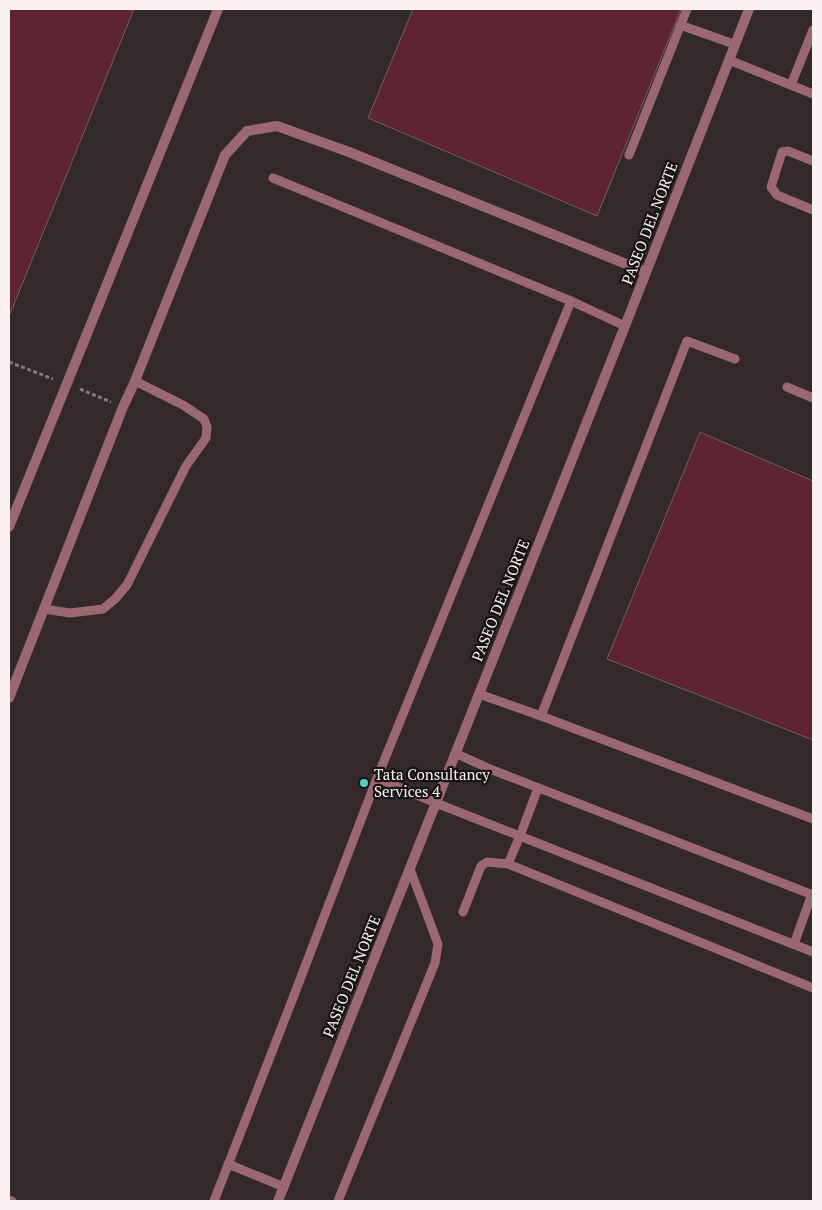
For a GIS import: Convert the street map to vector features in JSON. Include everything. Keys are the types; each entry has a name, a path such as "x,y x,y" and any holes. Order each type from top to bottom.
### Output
{"street":[{"path":"9,527 218,9"},
{"name":"PASEO DEL NORTE","path":"278,1201 626,326 749,9"},
{"path":"9,698 123,406 135,381 225,155 247,131 277,126 349,152 646,272"}],"lane":[{"path":"629,155 687,9"},
{"path":"680,25 734,44"},
{"path":"791,85 813,30"},
{"path":"729,60 813,94"},
{"path":"813,161 788,151 782,152 771,187 777,195 813,210"},
{"path":"273,178 571,301 626,326"},
{"path":"214,1201 378,778 571,301"},
{"path":"541,716 687,341 734,358"},
{"path":"44,609 70,613 103,609 115,599 127,585 186,466 206,438 207,427 204,419 183,405 135,381"},
{"path":"787,388 813,398"},
{"path":"479,694 813,819"},
{"path":"455,753 538,788 813,894 794,944"},
{"path":"378,778 436,803 813,952"},
{"path":"508,864 538,788"},
{"path":"463,912 481,866 487,862 508,864 813,988"},
{"path":"338,1201 435,963 438,944 410,869"},
{"path":"228,1164 284,1187"}],"path":[{"path":"9,362 123,406"}],"building":[{"path":"9,9 134,9 10,314 9,313"},
{"path":"413,9 681,9 597,216 368,118"},
{"path":"700,432 813,481 813,740 607,659"}],"place":[{"name":"Tata Consultancy Services 4","path":"364,783"}]}
